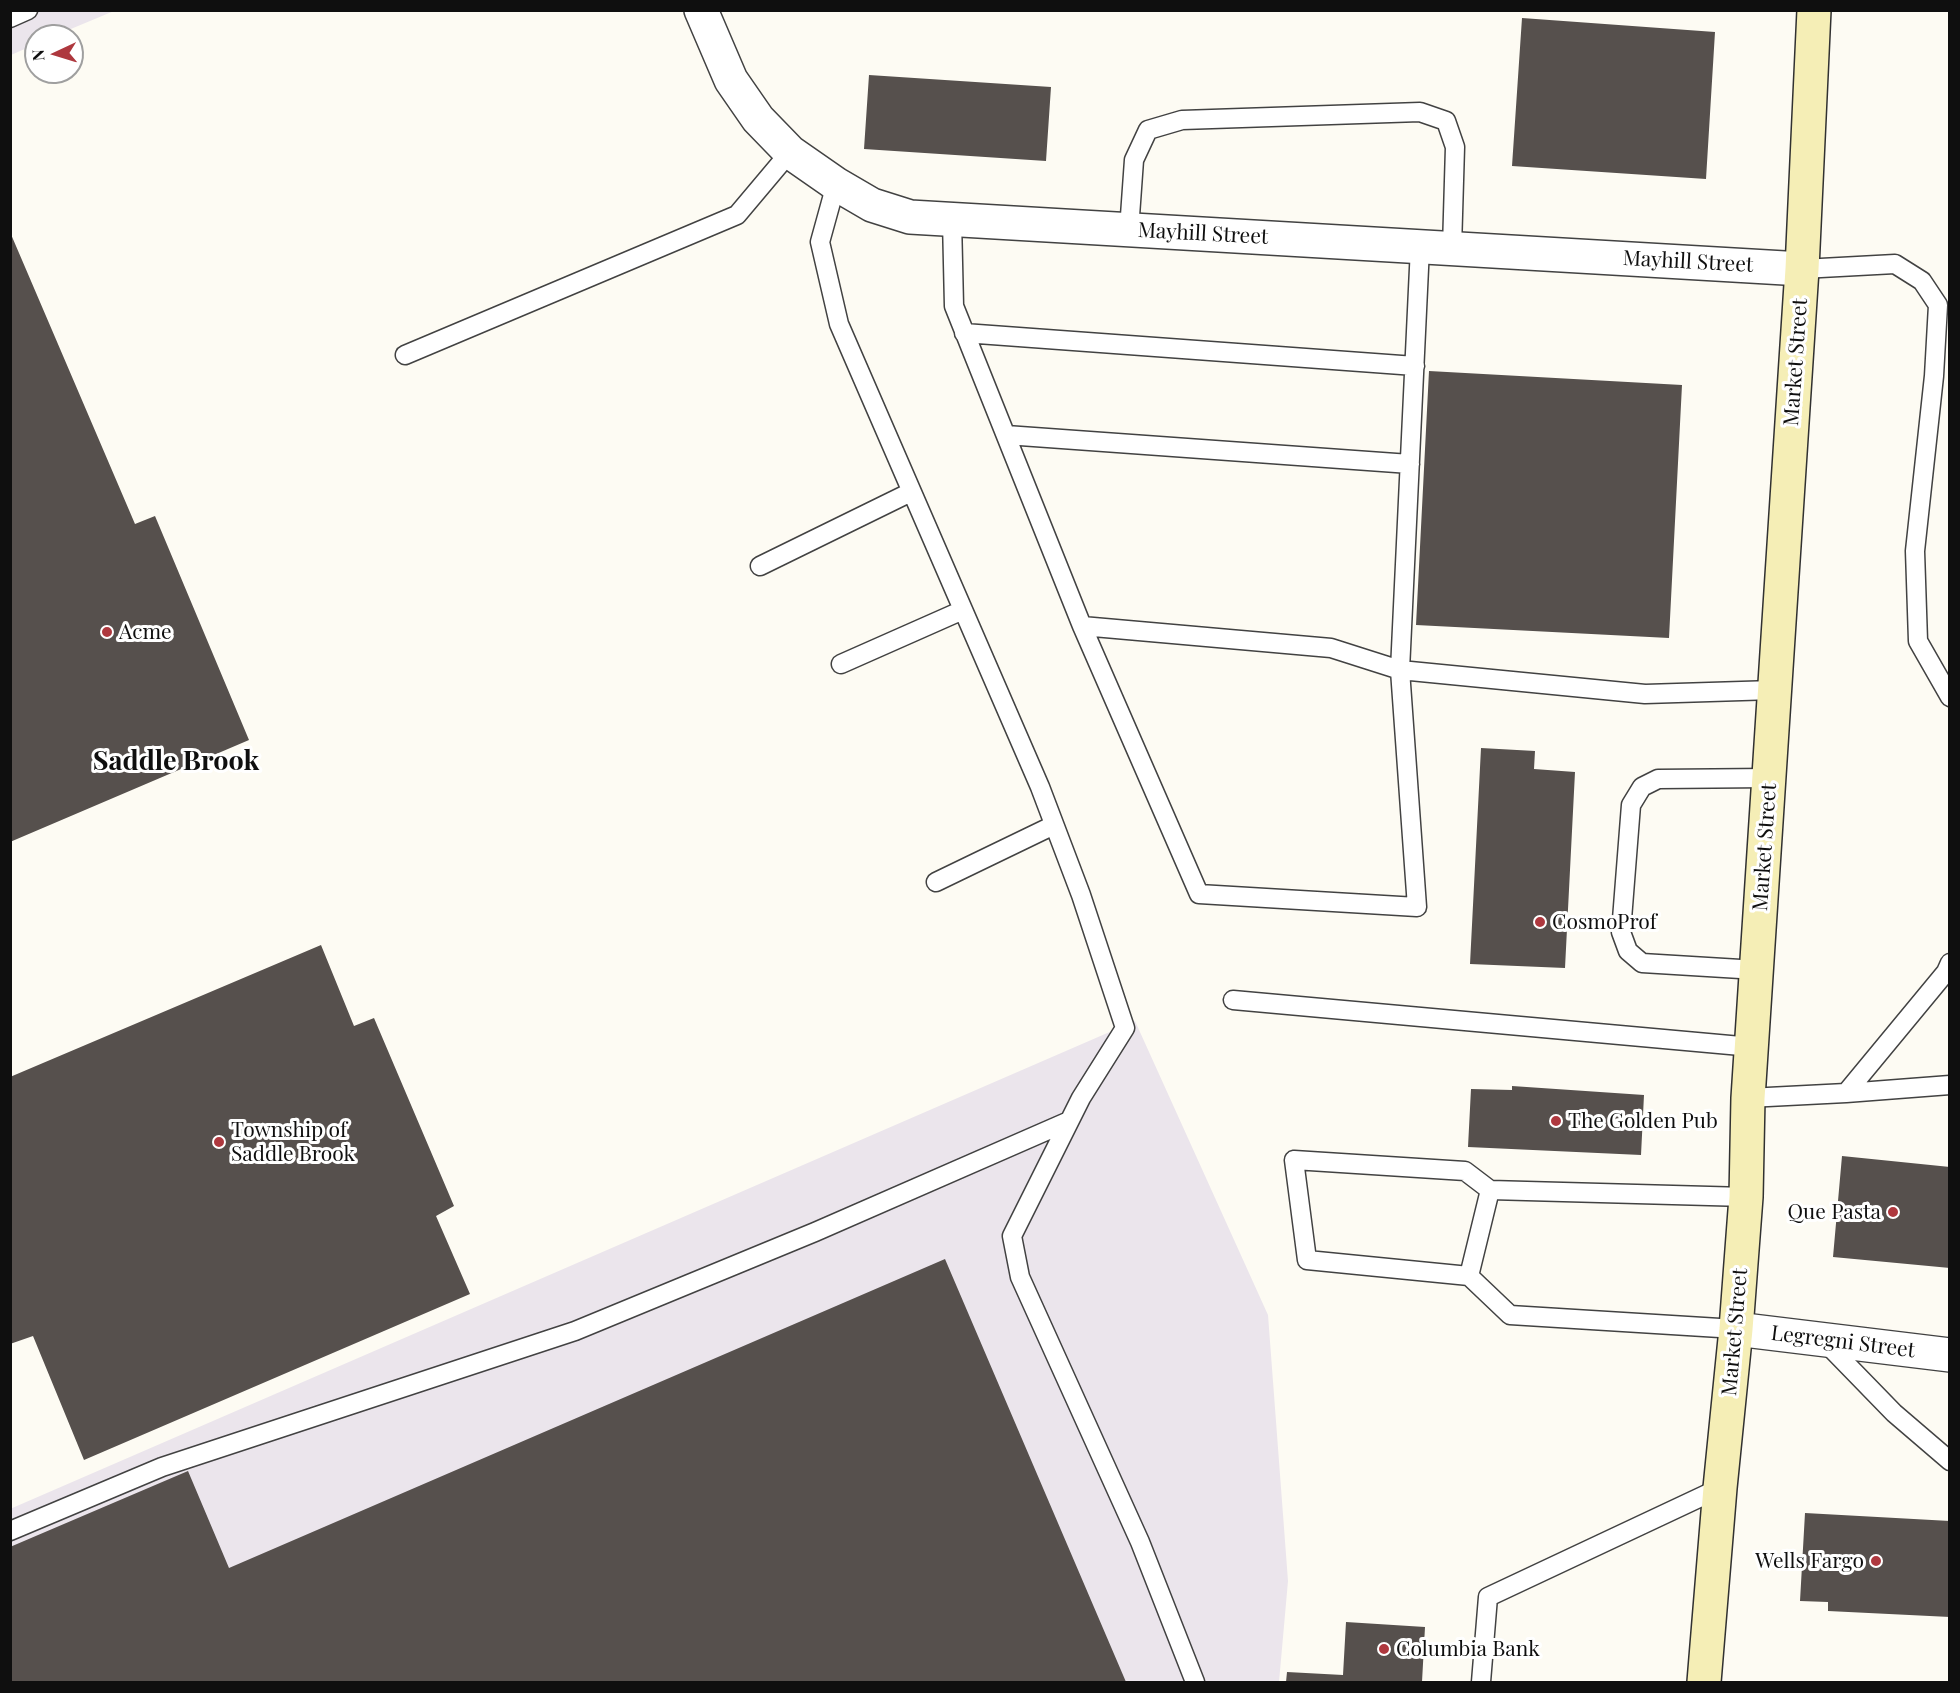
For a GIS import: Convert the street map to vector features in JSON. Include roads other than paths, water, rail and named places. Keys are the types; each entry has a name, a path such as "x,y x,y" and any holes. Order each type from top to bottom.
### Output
{"main road":[{"name":"Market Street","path":"1704,1683 1746,1197 1748,1098 1802,268 1814,10"}],"street":[{"name":"Mayhill Street","path":"700,10 731,80 758,118 790,152 836,184 872,205 910,217 1802,268"},
{"name":"Legregni Street","path":"1736,1329 1950,1355"}],"lane":[{"path":"10,18 27,10"},
{"path":"952,220 954,306 1082,626 1199,894 1417,908 1400,670 1415,366 1455,147 1446,121 1420,112 1182,120 1148,130 1134,160 1129,230"},
{"path":"405,355 737,215 790,152"},
{"path":"836,184 820,243 839,324 1040,788 1081,895 1125,1028 1081,1098 1012,1236 1020,1277 1140,1542 1195,1683"},
{"path":"1802,268 1895,264 1922,281 1938,305 1934,376 1916,562 1918,641 1950,697"},
{"path":"964,333 1415,366"},
{"path":"1006,435 1410,464"},
{"path":"760,566 911,492"},
{"path":"841,664 963,610"},
{"path":"1082,626 1331,648 1400,670 1645,694 1774,690"},
{"path":"1757,970 1642,963 1628,951 1621,932 1631,805 1642,787 1658,779 1769,778"},
{"path":"936,882 1054,825"},
{"path":"1846,1094 1948,970"},
{"path":"1233,1000 1752,1047"},
{"path":"1748,1098 1846,1094 1950,1085"},
{"path":"10,1531 162,1467 575,1331 815,1232 1069,1121"},
{"path":"1736,1329 1510,1316 1469,1276 1307,1260 1294,1160 1465,1171 1490,1190 1746,1197"},
{"path":"1469,1276 1490,1190"},
{"path":"1822,1339 1894,1413 1950,1461"},
{"path":"1481,1683 1488,1597 1720,1488"}],"place":[{"name":"Acme","path":"107,632"},
{"name":"CosmoProf","path":"1540,922"},
{"name":"The Golden Pub","path":"1556,1121"},
{"name":"Township of Saddle Brook","path":"219,1142"},
{"name":"Que Pasta","path":"1893,1212"},
{"name":"Wells Fargo","path":"1876,1561"},
{"name":"Columbia Bank","path":"1384,1649"}],"district":[{"name":"Saddle Brook","path":"176,762"}]}
